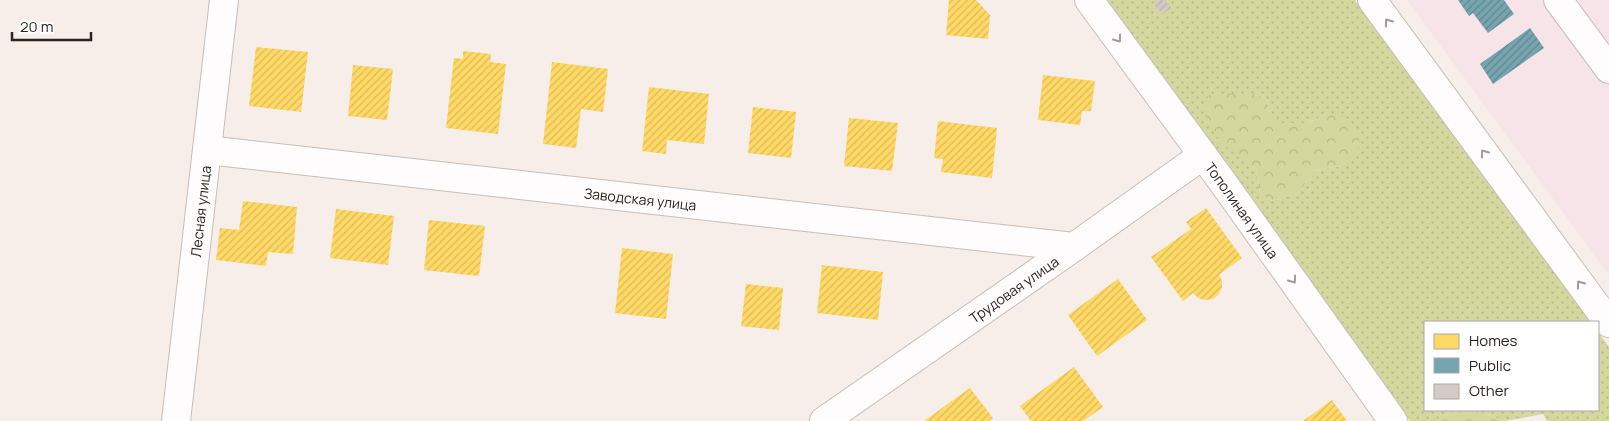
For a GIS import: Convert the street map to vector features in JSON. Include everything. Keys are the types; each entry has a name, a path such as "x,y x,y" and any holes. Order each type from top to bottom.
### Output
{"street":[{"name":"Лесная улица","path":"176,421 224,0"},
{"name":"Тополиная улица","path":"1089,0 1203,155 1393,421"},
{"path":"1372,0 1609,323"},
{"path":"1558,0 1609,69"},
{"name":"Заводская улица","path":"207,150 1074,248"},
{"name":"Трудовая улица","path":"824,421 1074,248 1203,155"}],"shaded area":[{"path":"1407,0 1609,0 1609,275"}],"green space":[{"path":"1105,0 1355,0 1590,321 1424,321 1424,411 1460,411 1449,414 1442,421 1410,421","holes":["1210,94 1254,94 1266,99 1270,112 1282,123 1308,123 1329,113 1341,166 1315,170 1298,193 1272,201 1260,194 1256,168"]},
{"path":"1210,94 1254,94 1266,99 1270,112 1282,123 1308,123 1329,113 1346,117 1357,130 1360,144 1354,157 1341,166 1315,170 1298,193 1272,201 1260,194 1256,168 1221,143 1201,107"},
{"path":"1599,333 1609,347 1609,421 1547,421 1543,414 1505,421 1476,411 1599,411"},
{"path":"1476,411 1505,421 1442,421 1449,414"}],"building: Homes":[{"path":"949,0 976,0 990,15 988,39 946,35"},
{"path":"256,47 308,52 301,112 249,106"},
{"path":"463,51 491,54 490,62 506,64 498,134 446,128 454,58 463,59"},
{"path":"552,62 608,69 603,112 581,109 576,148 543,144"},
{"path":"353,65 393,69 387,120 348,116"},
{"path":"1043,75 1095,81 1091,111 1082,111 1080,125 1038,120"},
{"path":"649,87 709,94 704,144 667,140 666,154 642,151"},
{"path":"753,107 796,112 791,158 748,153"},
{"path":"849,118 898,123 892,171 844,166"},
{"path":"938,121 997,128 992,178 941,172 943,159 934,158"},
{"path":"243,201 297,207 293,254 268,252 266,266 216,260 220,228 239,230"},
{"path":"1206,208 1242,258 1219,275 1222,281 1222,288 1213,299 1205,300 1198,298 1193,293 1183,301 1151,257 1191,229 1186,222"},
{"path":"336,209 394,216 388,265 330,258"},
{"path":"429,220 485,226 479,276 424,270"},
{"path":"622,248 673,254 666,319 615,313"},
{"path":"822,265 883,272 878,320 817,313"},
{"path":"1118,279 1147,320 1097,356 1068,315"},
{"path":"746,284 783,288 779,330 741,326"},
{"path":"1074,367 1103,407 1083,421 1031,421 1020,406"},
{"path":"970,388 993,418 989,421 924,421"},
{"path":"1332,400 1347,421 1303,421"}],"building: Public":[{"path":"1458,0 1504,0 1514,14 1488,33 1473,13 1469,16"},
{"path":"1530,28 1544,48 1493,84 1480,64"}],"building: Other":[{"path":"1159,0 1165,0 1171,8 1162,14 1154,4"}]}
